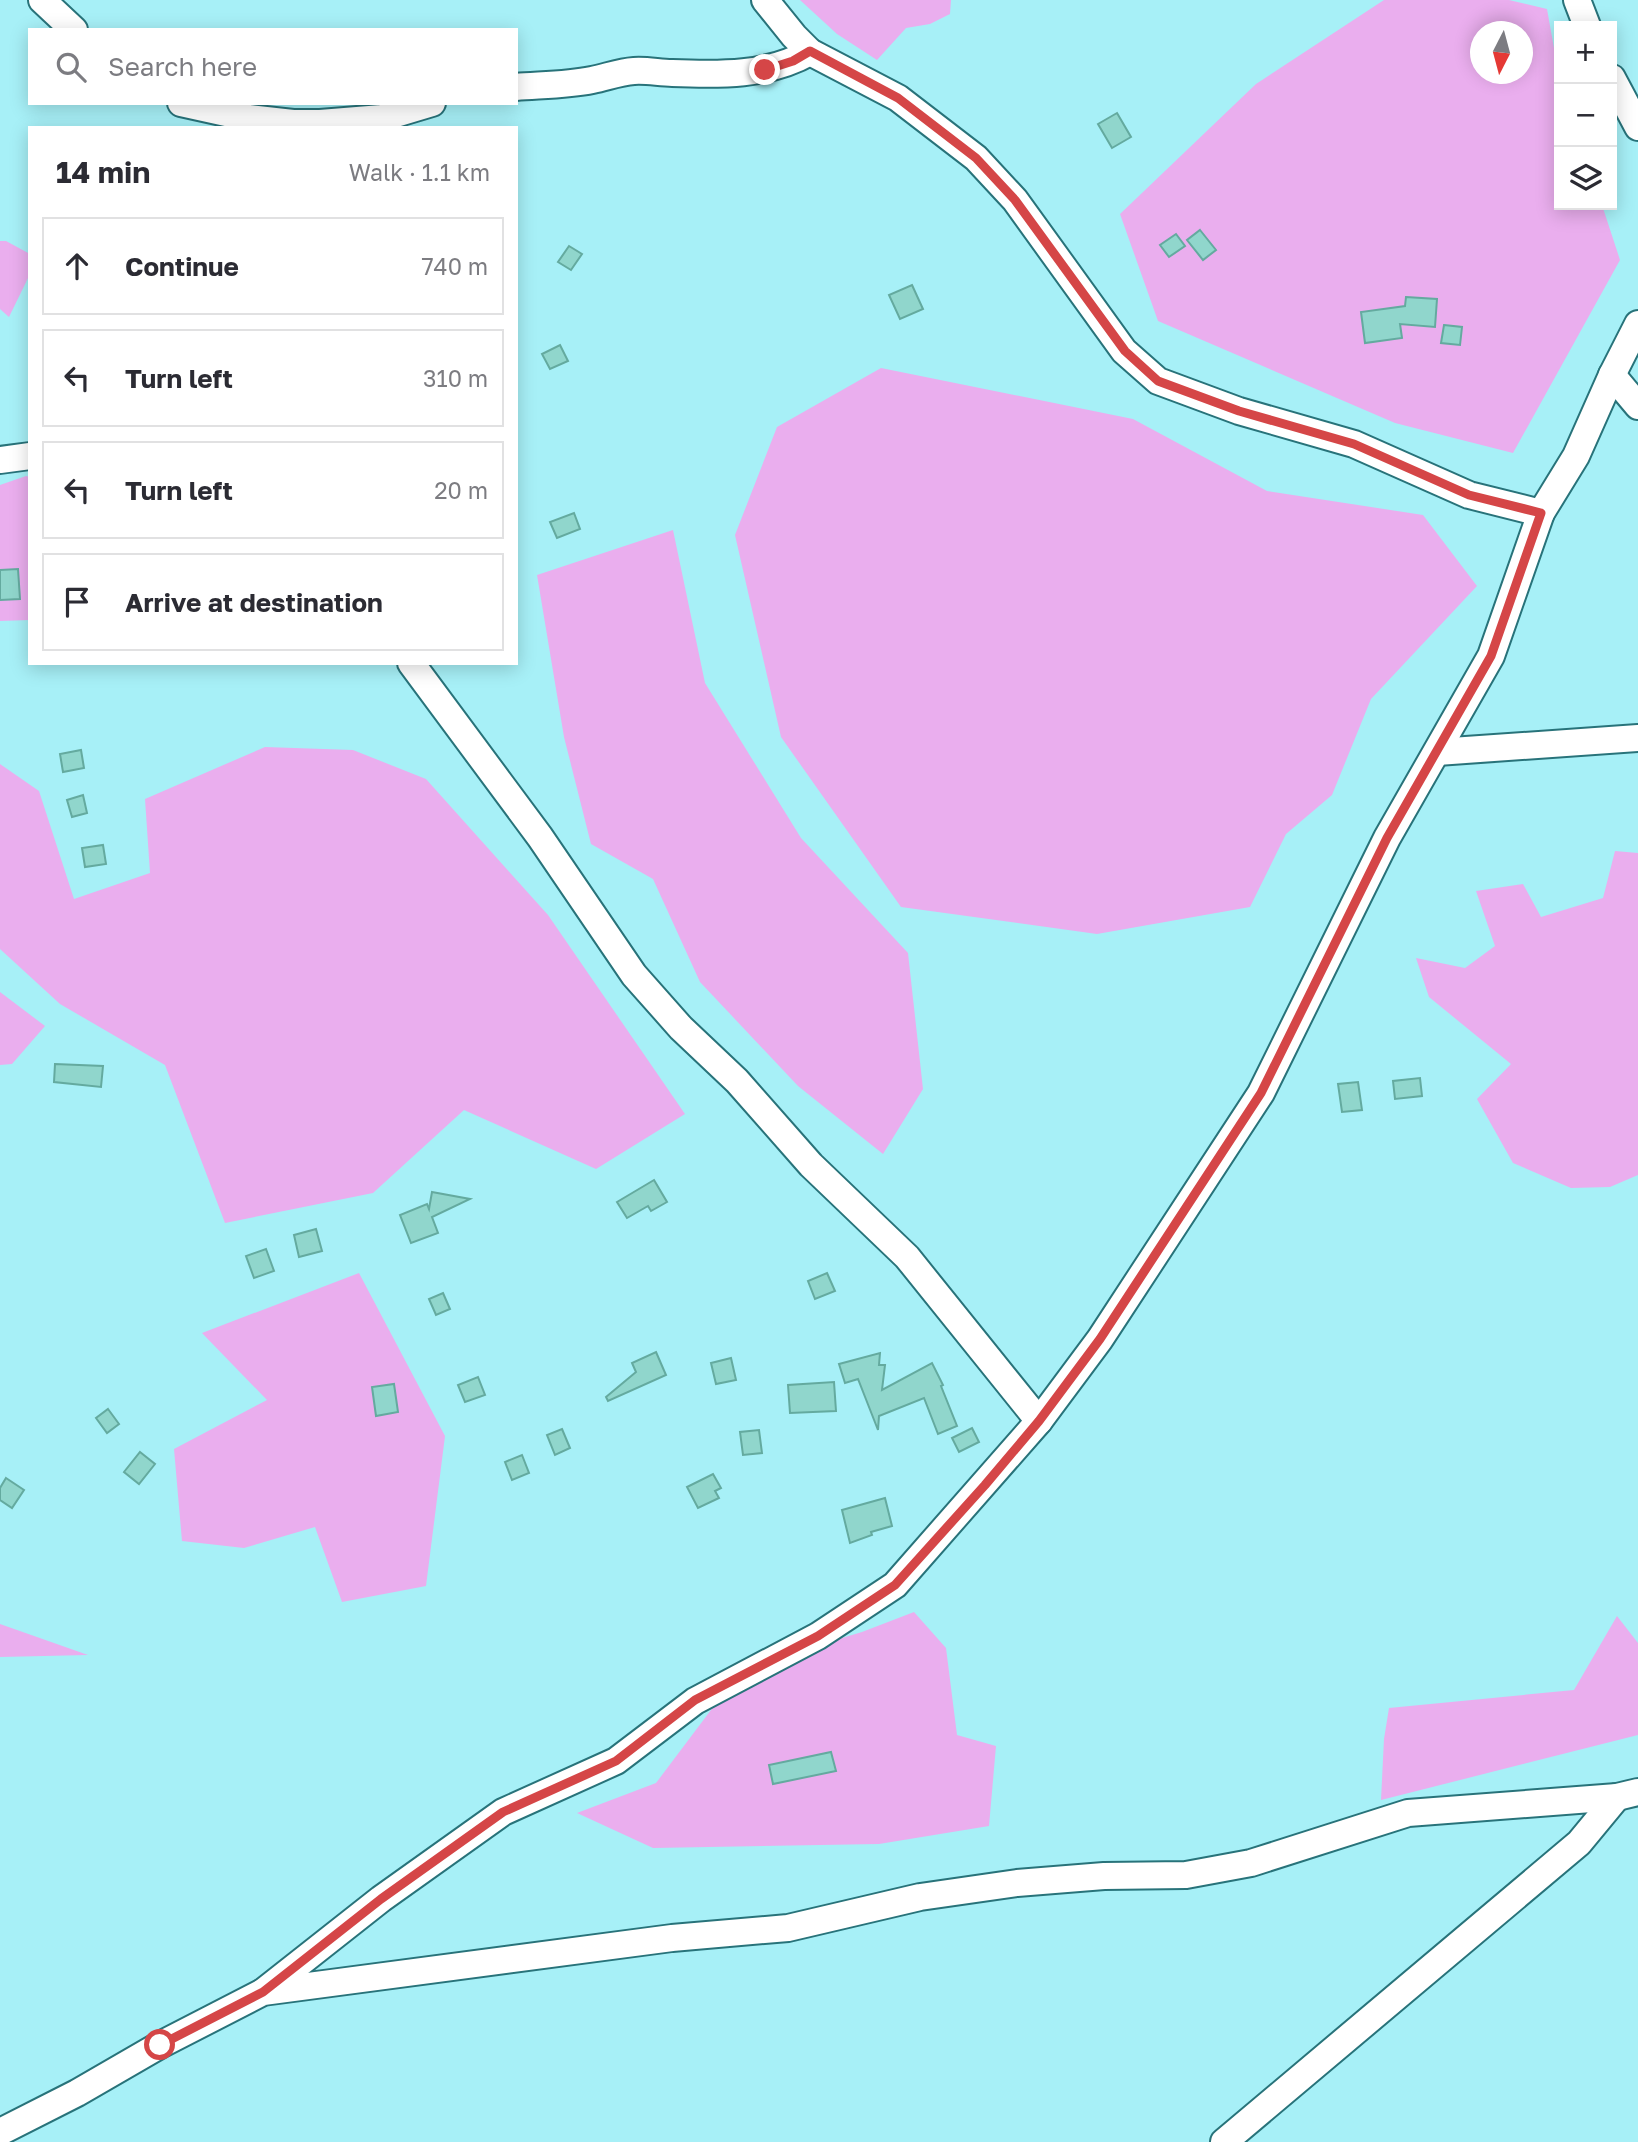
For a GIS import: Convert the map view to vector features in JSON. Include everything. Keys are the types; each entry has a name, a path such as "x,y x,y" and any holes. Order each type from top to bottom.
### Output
{"street":[{"path":"42,0 72,28"},
{"path":"765,0 810,51 898,98 976,158 1015,200 1125,351 1158,381 1239,411 1354,444 1469,495 1541,513"},
{"path":"1577,0 1585,21"},
{"path":"518,87 590,80 620,72 726,73 765,70 793,61 810,51"},
{"path":"1615,84 1638,127"},
{"path":"190,105 249,118 320,123 382,118 425,105"},
{"path":"0,2132 263,1992 381,1899 503,1812 616,1761 695,1700 818,1636 895,1585 1039,1421 1100,1339 1261,1093 1387,838 1491,656 1541,513 1576,456 1638,324"},
{"path":"1612,375 1638,407"},
{"path":"0,460 28,456"},
{"path":"412,665 540,837 634,975 681,1028 737,1080 811,1165 907,1257 1039,1421"},
{"path":"1437,752 1638,738"},
{"path":"263,1992 672,1938 788,1928 920,1897 1017,1883 1104,1876 1186,1875 1251,1863 1408,1813 1628,1794"},
{"path":"1224,2142 1579,1843 1628,1794"},
{"path":"0,2117 77,2093"}],"shaded area":[{"path":"800,0 951,0 950,14 930,24 906,28 877,60 837,34"},
{"path":"1384,0 1509,0 1547,9 1554,48 1554,210 1604,210 1620,260 1513,453 1395,423 1158,321 1120,214 1256,84"},
{"path":"0,241 6,241 28,253 28,278 9,317 0,309"},
{"path":"881,368 1133,419 1267,491 1423,515 1477,586 1371,699 1332,795 1286,834 1250,907 1097,934 901,907 781,737 735,535 777,427"},
{"path":"28,476 28,620 0,621 0,485"},
{"path":"673,530 705,683 801,838 908,953 923,1089 883,1154 798,1086 700,982 653,879 591,844 564,737 537,575"},
{"path":"265,747 353,750 426,779 548,915 685,1114 596,1169 464,1110 373,1193 225,1223 165,1065 60,1004 0,949 0,764 39,791 74,899 150,873 145,799"},
{"path":"1615,851 1638,853 1638,1175 1610,1187 1571,1188 1513,1163 1477,1099 1511,1064 1429,997 1416,958 1465,968 1495,946 1476,891 1523,884 1541,917 1603,898"},
{"path":"0,992 45,1026 12,1064 0,1065"},
{"path":"359,1273 445,1436 426,1586 342,1602 315,1527 244,1548 182,1541 174,1449 267,1400 202,1333"},
{"path":"914,1612 946,1648 957,1735 996,1746 989,1826 879,1844 653,1848 577,1813 656,1783 720,1698 812,1647"},
{"path":"1617,1616 1638,1643 1638,1735 1381,1800 1384,1739 1389,1708 1574,1690"},
{"path":"0,1624 88,1655 0,1657"}],"building":[{"path":"1117,113 1131,137 1112,148 1098,124"},
{"path":"1200,230 1216,250 1203,260 1187,240"},
{"path":"1176,234 1185,246 1169,257 1160,245"},
{"path":"569,246 582,254 571,270 558,262"},
{"path":"912,285 923,309 900,319 889,295"},
{"path":"1406,297 1437,299 1435,327 1400,324 1402,338 1365,343 1361,312 1405,306"},
{"path":"1444,325 1462,327 1460,345 1441,343"},
{"path":"560,345 568,361 550,369 542,354"},
{"path":"574,513 580,529 557,538 550,522"},
{"path":"18,569 20,599 0,600 0,570"},
{"path":"81,750 84,768 63,772 60,754"},
{"path":"83,795 87,813 72,817 67,800"},
{"path":"103,845 106,864 85,867 82,848"},
{"path":"55,1064 103,1066 101,1087 54,1082"},
{"path":"1420,1078 1422,1096 1395,1099 1393,1081"},
{"path":"1358,1082 1362,1110 1342,1112 1338,1084"},
{"path":"654,1180 667,1202 651,1211 648,1206 627,1218 617,1202"},
{"path":"432,1192 470,1199 432,1217 438,1233 411,1243 400,1215 427,1204 429,1209"},
{"path":"316,1229 322,1251 299,1257 294,1235"},
{"path":"266,1249 274,1271 254,1278 246,1256"},
{"path":"827,1273 835,1291 815,1299 808,1281"},
{"path":"443,1293 450,1309 436,1315 429,1299"},
{"path":"656,1352 666,1375 608,1401 606,1397 636,1372 632,1363"},
{"path":"880,1353 879,1365 885,1365 882,1390 932,1363 943,1385 941,1386 957,1426 938,1434 924,1398 879,1416 878,1430 858,1379 845,1383 839,1364"},
{"path":"731,1358 736,1380 716,1384 711,1363"},
{"path":"478,1377 485,1395 465,1402 458,1385"},
{"path":"834,1382 836,1411 790,1413 788,1385"},
{"path":"394,1384 398,1412 376,1416 372,1387"},
{"path":"108,1409 119,1424 107,1433 96,1418"},
{"path":"972,1428 979,1442 959,1452 952,1438"},
{"path":"562,1429 570,1448 555,1455 547,1435"},
{"path":"759,1430 762,1453 743,1455 740,1432"},
{"path":"140,1452 155,1464 139,1484 124,1472"},
{"path":"522,1455 529,1473 512,1480 505,1462"},
{"path":"713,1474 721,1488 715,1491 719,1498 698,1508 687,1487"},
{"path":"6,1478 24,1490 12,1508 0,1500 0,1488"},
{"path":"885,1498 892,1526 871,1532 872,1535 850,1543 842,1510"},
{"path":"831,1752 836,1771 773,1784 769,1765"}],"route":[{"path":"160,2045 263,1992 381,1899 503,1812 616,1761 695,1700 818,1636 895,1585 1039,1421 1100,1339 1261,1093 1387,838 1491,656 1541,513 1469,495 1354,444 1239,411 1158,381 1125,351 1015,200 976,158 898,98 810,51 793,61 765,70"}]}
